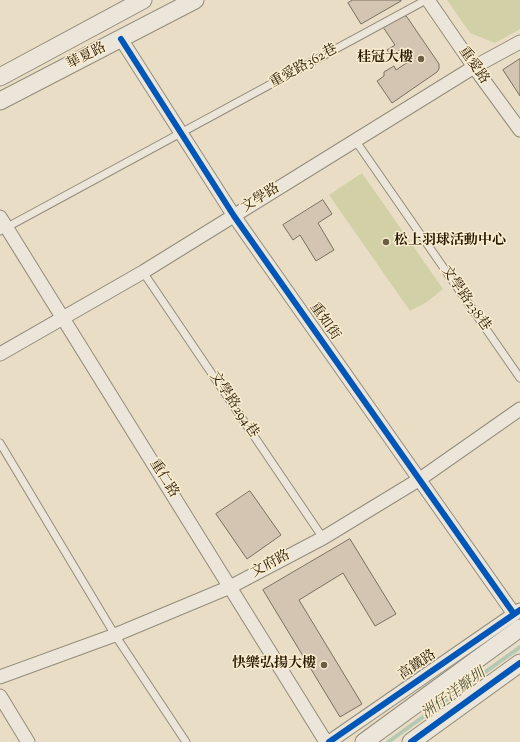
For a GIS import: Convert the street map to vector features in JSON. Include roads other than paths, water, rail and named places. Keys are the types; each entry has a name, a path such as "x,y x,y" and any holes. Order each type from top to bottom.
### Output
{"street":[{"name":"華夏路","path":"0,77 143,0"},
{"name":"華夏路","path":"0,101 195,0"},
{"name":"重愛路","path":"427,0 520,130"},
{"name":"重如街","path":"121,39 234,216 518,617"},
{"name":"文學路","path":"0,354 143,272 474,67 520,42"},
{"name":"重仁路","path":"2,225 64,318 230,587 328,742"},
{"name":"文府路","path":"0,677 115,635 230,587 323,538 420,479 520,409"},
{"name":"高鐵路","path":"328,742 518,617"},
{"name":"高鐵路","path":"364,742 518,617"},
{"path":"411,742 520,663"},
{"path":"0,696 28,742"}],"lane":[{"name":"重愛路362巷","path":"2,225 182,133 427,0"},
{"name":"文學路238巷","path":"355,140 520,378"},
{"name":"文學路294巷","path":"143,272 323,538"},
{"path":"0,443 115,635 186,742"}],"waterway":[{"name":"洲仔洋瓣圳","path":"388,742 520,647"}],"place":[{"name":"桂冠大樓","path":"421,59"},
{"name":"松上羽球活動中心","path":"386,242"},
{"name":"快樂弘揚大樓","path":"324,665"}]}
